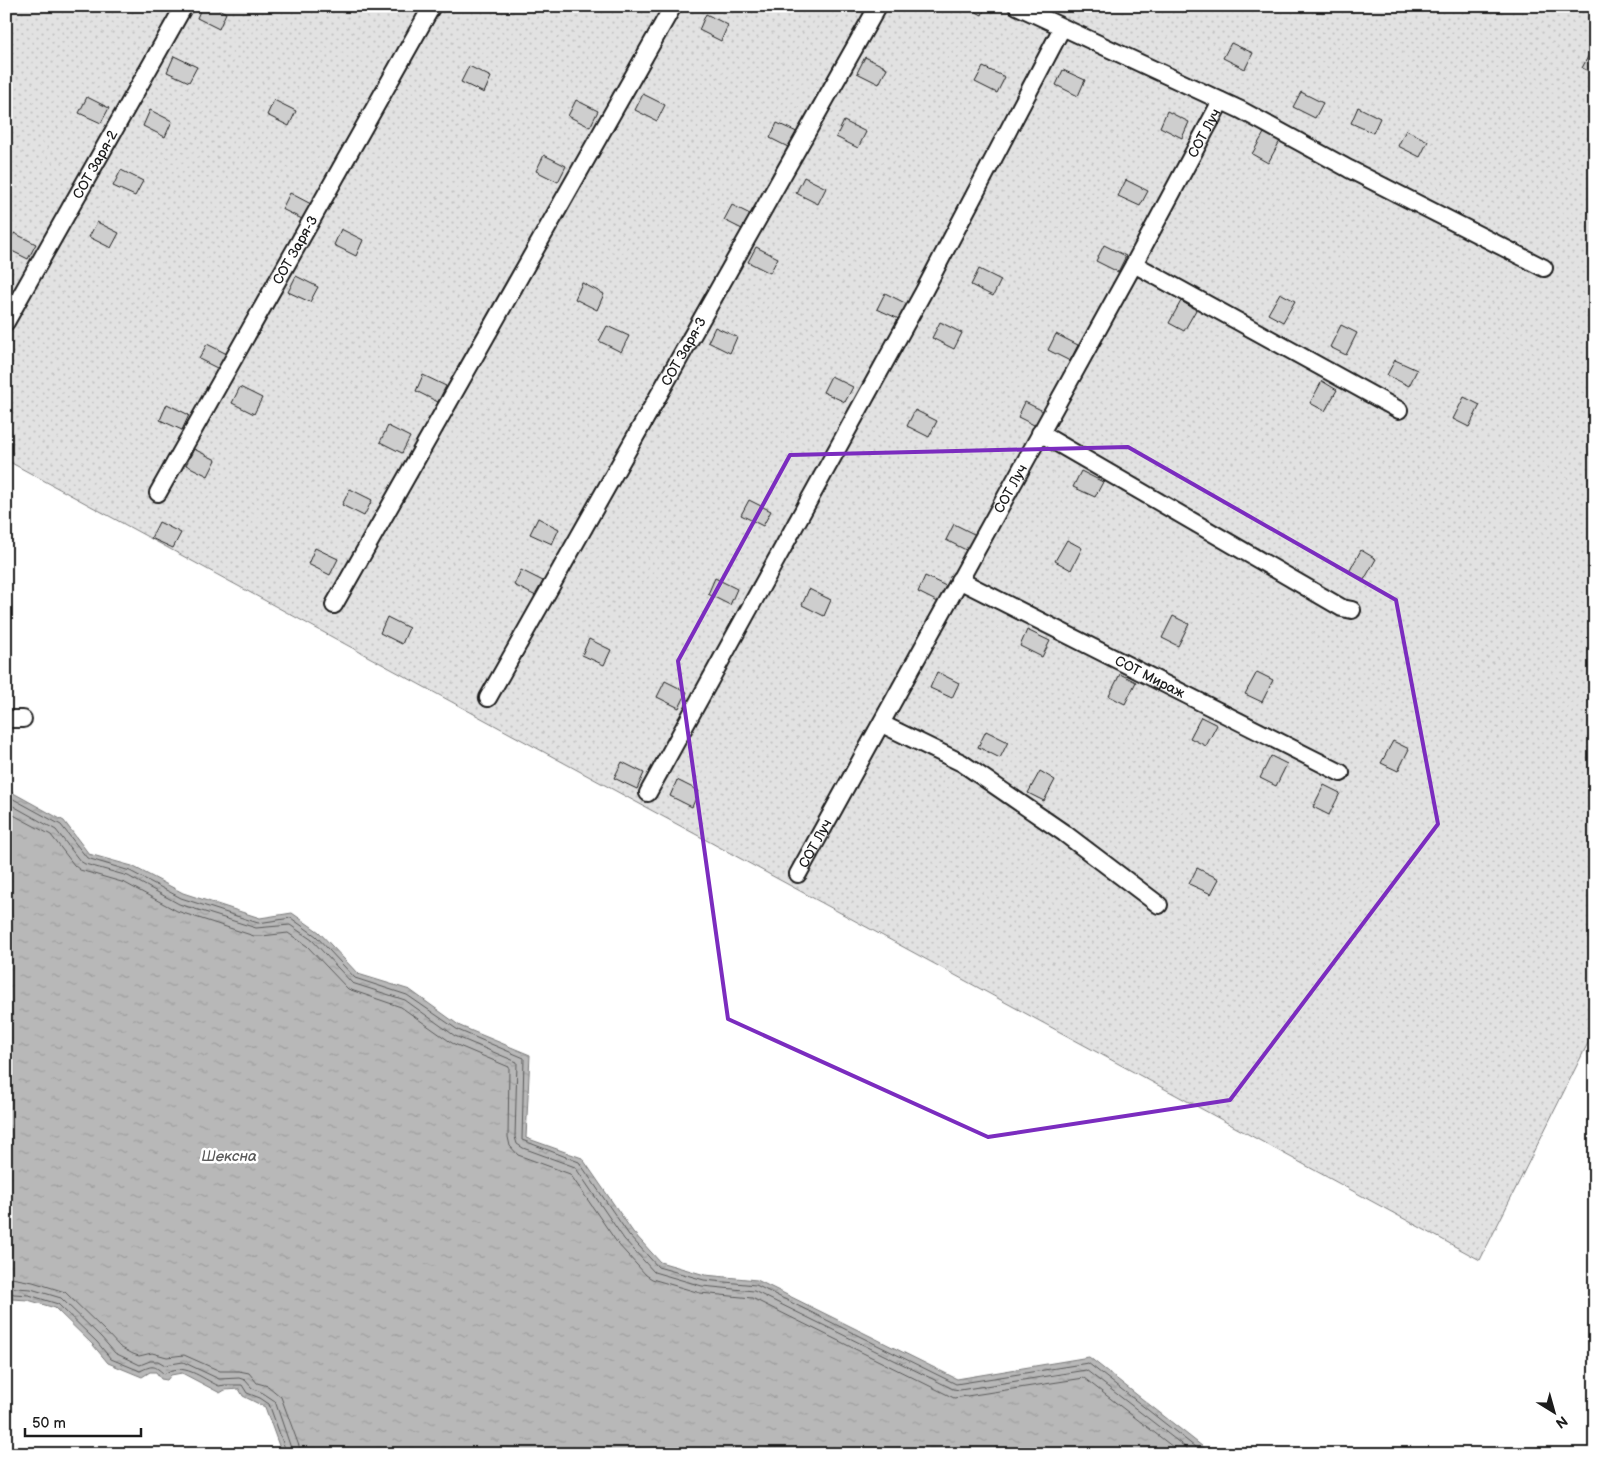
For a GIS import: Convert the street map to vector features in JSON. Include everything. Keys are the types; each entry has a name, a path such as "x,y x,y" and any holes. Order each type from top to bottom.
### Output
{"street":[{"name":"СОТ Заря-2","path":"6,322 184,6"},
{"name":"СОТ Заря-3","path":"158,493 432,6"},
{"path":"334,606 673,6"},
{"name":"СОТ Заря-3","path":"488,698 878,6"},
{"path":"1017,6 1241,110 1349,169 1544,268"},
{"path":"648,794 924,291 1062,28"},
{"name":"СОТ Луч","path":"798,874 1134,264 1221,101"},
{"path":"1134,264 1400,410"},
{"path":"1040,433 1342,608 1352,610"},
{"name":"СОТ Мираж","path":"959,580 1341,773"},
{"path":"6,719 23,720"},
{"path":"882,724 962,762 1064,833 1159,905"}],"highlighted area":[{"path":"1128,447 1396,600 1438,824 1230,1100 988,1137 728,1019 678,661 790,455"}],"shaded area":[{"path":"6,6 1595,6 1595,1029 1480,1260 6,460"}],"water":[{"name":"Шексна","path":"6,789 64,821 89,854 132,866 183,893 260,918 292,913 319,932 358,974 410,990 460,1026 530,1055 526,1138 582,1158 633,1232 660,1262 705,1275 757,1280 957,1379 1089,1357 1212,1454 282,1454 265,1407 243,1396 239,1389 225,1390 220,1393 182,1373 171,1375 167,1380 161,1379 156,1372 150,1372 142,1377 108,1363 93,1345 55,1308 28,1300 12,1299 6,1295"}],"building":[{"path":"202,6 213,6 226,13 219,29 197,18"},
{"path":"965,6 986,6 982,15"},
{"path":"706,14 728,25 721,41 699,30"},
{"path":"1231,43 1253,53 1245,69 1223,58"},
{"path":"1590,53 1595,55 1595,74 1582,68"},
{"path":"174,56 197,67 189,82 167,72"},
{"path":"865,57 887,68 879,84 857,73"},
{"path":"469,66 491,77 484,93 461,82"},
{"path":"983,67 1005,77 997,93 975,82"},
{"path":"1063,70 1085,80 1078,96 1056,85"},
{"path":"1301,92 1323,103 1315,118 1293,107"},
{"path":"643,94 665,105 657,121 635,110"},
{"path":"87,97 109,108 101,123 79,113"},
{"path":"274,100 296,111 289,126 267,115"},
{"path":"576,100 598,111 590,127 568,116"},
{"path":"1358,107 1380,118 1373,133 1351,123"},
{"path":"150,110 172,121 165,137 143,126"},
{"path":"1167,111 1189,122 1182,138 1160,127"},
{"path":"844,121 866,132 858,148 836,137"},
{"path":"777,123 799,133 792,149 770,138"},
{"path":"1406,130 1428,141 1420,157 1398,146"},
{"path":"1264,133 1280,141 1268,163 1252,154"},
{"path":"544,155 566,166 558,182 536,171"},
{"path":"121,170 143,181 135,196 113,186"},
{"path":"804,177 826,188 818,204 796,193"},
{"path":"1126,180 1148,191 1140,206 1118,196"},
{"path":"290,193 311,204 304,220 282,209"},
{"path":"732,205 754,216 746,231 724,220"},
{"path":"97,222 119,233 111,248 89,237"},
{"path":"341,229 363,240 356,256 334,245"},
{"path":"14,233 36,244 28,259 6,248"},
{"path":"1104,245 1126,256 1118,272 1096,261"},
{"path":"756,247 778,258 770,273 748,262"},
{"path":"979,269 1001,280 993,296 971,285"},
{"path":"296,276 318,287 310,302 288,292"},
{"path":"582,283 604,294 597,310 575,299"},
{"path":"885,293 907,304 899,319 877,309"},
{"path":"1280,293 1295,301 1283,322 1268,314"},
{"path":"1181,301 1196,310 1184,331 1169,323"},
{"path":"940,322 962,333 954,349 932,338"},
{"path":"1341,325 1357,333 1346,355 1330,347"},
{"path":"607,326 629,336 621,352 599,341"},
{"path":"715,327 737,337 730,353 708,342"},
{"path":"1056,334 1078,345 1070,361 1048,350"},
{"path":"207,344 229,355 221,370 199,359"},
{"path":"1395,360 1417,370 1409,386 1387,375"},
{"path":"423,375 446,386 438,402 416,391"},
{"path":"831,376 853,387 845,402 823,392"},
{"path":"1322,381 1337,390 1325,411 1310,403"},
{"path":"240,387 262,398 254,414 232,403"},
{"path":"1464,397 1480,405 1469,427 1453,419"},
{"path":"1025,402 1047,413 1040,428 1018,417"},
{"path":"167,404 189,415 182,430 160,420"},
{"path":"915,410 937,421 929,437 907,426"},
{"path":"388,426 410,437 402,453 380,442"},
{"path":"194,449 216,460 208,476 186,465"},
{"path":"1081,471 1103,482 1095,497 1073,487"},
{"path":"350,489 372,500 364,516 342,505"},
{"path":"749,500 771,511 763,526 741,515"},
{"path":"538,518 559,529 552,544 530,534"},
{"path":"159,522 181,533 173,548 151,538"},
{"path":"954,524 976,535 968,551 946,540"},
{"path":"1067,540 1082,548 1071,570 1055,561"},
{"path":"315,548 338,559 330,575 308,564"},
{"path":"1361,550 1376,559 1364,580 1349,572"},
{"path":"521,570 543,581 536,596 514,585"},
{"path":"925,576 948,587 940,603 918,592"},
{"path":"715,578 737,589 730,605 708,594"},
{"path":"809,589 831,600 824,616 802,605"},
{"path":"1173,616 1189,624 1178,646 1162,638"},
{"path":"387,617 409,628 402,644 380,633"},
{"path":"1027,630 1050,641 1042,657 1020,646"},
{"path":"589,639 611,650 604,665 582,655"},
{"path":"937,672 959,683 952,698 930,688"},
{"path":"1257,672 1273,680 1262,702 1245,694"},
{"path":"1120,674 1136,682 1125,704 1109,696"},
{"path":"665,681 687,692 679,708 657,697"},
{"path":"1201,717 1217,725 1206,746 1190,738"},
{"path":"986,731 1008,742 1000,758 978,747"},
{"path":"1393,741 1409,749 1398,771 1381,763"},
{"path":"1271,756 1287,764 1276,786 1260,778"},
{"path":"622,762 644,773 637,789 614,778"},
{"path":"1040,771 1055,780 1044,801 1028,793"},
{"path":"677,780 699,791 692,807 670,796"},
{"path":"1324,785 1340,793 1329,815 1313,807"},
{"path":"1197,868 1219,879 1211,894 1189,884"}]}
